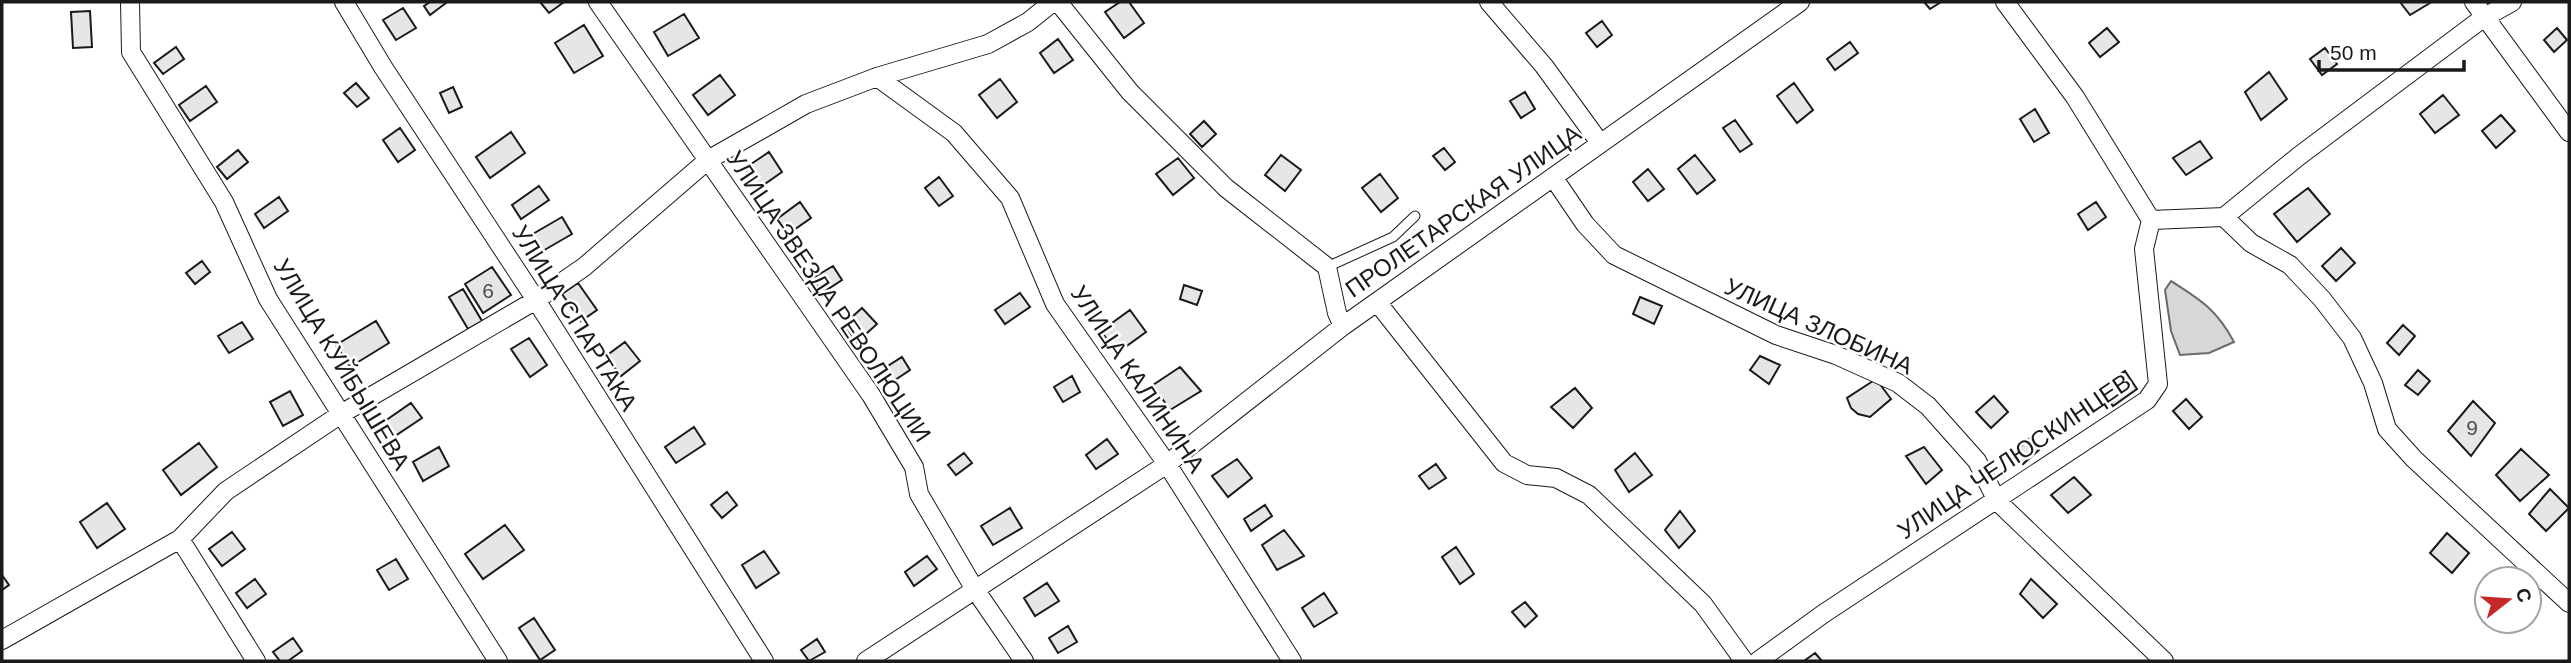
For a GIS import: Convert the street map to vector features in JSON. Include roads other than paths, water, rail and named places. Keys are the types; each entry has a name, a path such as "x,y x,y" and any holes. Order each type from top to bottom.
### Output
{"street":[{"name":"УЛИЦА КУЙБЫШЕВА","path":"130,2 131,51 224,202 268,299 498,661"},
{"name":"УЛИЦА СПАРТАКА","path":"344,2 383,68 536,300 764,661"},
{"name":"УЛИЦА ЗВЕЗДА РЕВОЛЮЦИИ","path":"598,2 871,395 914,467 919,494 974,588 1024,661"},
{"path":"2,640 180,539 226,491 341,414 536,300 584,267 708,160 806,104 877,78 988,44 1028,22 1053,2"},
{"name":"ПРОЛЕТАРСКАЯ УЛИЦА","path":"1058,2 1130,92 1226,188 1328,267 1337,313 1343,326 1800,2"},
{"path":"1489,2 1544,66 1600,144"},
{"path":"2005,2 2075,97 2151,219 2188,221 2224,217 2299,156 2483,18 2512,2"},
{"path":"2474,2 2483,18 2569,132"},
{"name":"УЛИЦА КАЛИНИНА","path":"877,78 954,133 1010,198 1055,304 1167,464 1292,661"},
{"name":"УЛИЦА ЗЛОБИНА","path":"1553,177 1585,224 1614,255 1686,293 1776,335 1836,355 1898,383 1952,430 1977,461 1997,501 2164,661"},
{"path":"2224,217 2251,243 2290,265 2322,299 2352,338 2373,383 2387,429 2424,468 2569,603"},
{"name":"УЛИЦА ЧЕЛЮСКИНЦЕВ","path":"1758,661 1823,614 2147,400 2158,384 2155,332 2144,249 2151,219"},
{"path":"1377,302 1504,463 1527,475 1556,478 1589,495 1703,604 1744,661"},
{"path":"866,661 1167,464 1343,326"},
{"path":"180,539 256,661"}],"lane":[{"path":"1328,267 1393,237 1415,216"}]}
